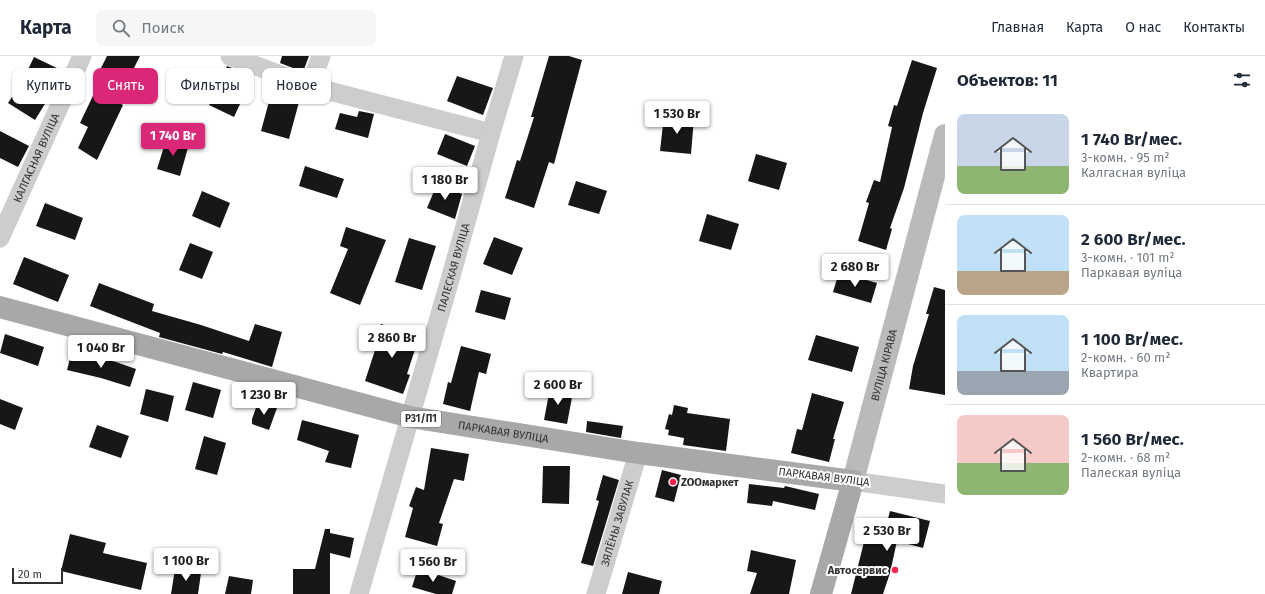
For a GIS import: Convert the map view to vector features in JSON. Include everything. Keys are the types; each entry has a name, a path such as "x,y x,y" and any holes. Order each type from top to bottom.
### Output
{"main road":[{"name":"ВУЛІЦА КІРАВА","path":"821,594 853,481 945,135"},
{"name":"ПАРКАВАЯ ВУЛІЦА","path":"0,307 410,417 638,453 853,481"}],"street":[{"name":"КАЛГАСНАЯ ВУЛІЦА","path":"0,238 82,56"},
{"path":"230,56 262,68"},
{"path":"317,68 321,56"},
{"name":"ПАЛЕСКАЯ ВУЛІЦА","path":"359,594 514,56"},
{"path":"331,91 491,133"},
{"name":"ЗЯЛЁНЫ ЗАВУЛАК","path":"596,594 638,453"},
{"name":"ПАРКАВАЯ ВУЛІЦА","path":"853,481 945,494"}],"building":[{"path":"107,56 140,56 134,68 101,68"},
{"path":"282,56 309,56 304,68 293,68 280,63"},
{"path":"549,56 569,56 582,60 554,164 549,162 534,208 505,198 517,160 520,161 534,117 531,117"},
{"path":"34,57 57,68 29,68"},
{"path":"912,60 937,68 923,113 904,188 890,228 892,229 886,250 858,241 869,203 866,202 874,180 880,182 892,127 888,126 894,105 897,106"},
{"path":"457,76 493,88 483,115 447,101"},
{"path":"93,96 93,104 123,105 97,160 78,148 88,127 80,123"},
{"path":"12,97 12,104 45,104 35,120 8,103"},
{"path":"209,104 240,104 234,117"},
{"path":"268,104 298,104 289,139 261,131"},
{"path":"359,111 374,114 368,138 335,129 340,113 357,117"},
{"path":"664,115 694,118 691,154 660,151"},
{"path":"0,131 29,146 18,167 0,158"},
{"path":"445,134 475,146 467,166 437,154"},
{"path":"167,137 189,144 180,176 157,169"},
{"path":"756,154 787,163 779,190 748,181"},
{"path":"305,166 344,179 337,198 299,186"},
{"path":"576,181 607,191 599,214 568,205"},
{"path":"437,184 462,194 455,219 427,208"},
{"path":"202,191 230,203 220,228 192,216"},
{"path":"45,203 83,218 75,240 36,226"},
{"path":"707,214 739,224 731,250 699,241"},
{"path":"346,227 386,240 360,305 330,293 348,249 340,246"},
{"path":"494,237 523,248 512,275 483,264"},
{"path":"409,238 436,246 422,290 395,282"},
{"path":"190,243 213,252 202,279 179,270"},
{"path":"24,257 69,275 58,302 13,284"},
{"path":"839,272 877,283 871,303 833,292"},
{"path":"99,283 154,304 152,311 249,341 255,324 282,332 272,367 223,352 222,354 159,337 160,333 90,306"},
{"path":"934,287 945,290 945,395 909,389 913,366 929,314 926,314"},
{"path":"481,290 511,298 505,320 475,312"},
{"path":"381,324 419,337 407,374 410,375 403,394 365,381 377,344 374,343"},
{"path":"5,334 44,347 38,366 0,353"},
{"path":"816,335 859,347 852,372 808,360"},
{"path":"461,346 491,354 486,374 479,372 470,411 443,404 448,382 451,383"},
{"path":"72,351 116,362 136,369 130,387 67,370"},
{"path":"193,382 221,390 213,418 185,410"},
{"path":"550,388 573,392 567,424 544,420"},
{"path":"146,389 174,396 168,422 140,414"},
{"path":"812,393 844,402 833,439 835,439 829,462 791,453 797,429 802,430"},
{"path":"0,399 23,408 15,430 0,424"},
{"path":"258,402 277,408 269,430 252,424 252,419"},
{"path":"674,405 688,408 687,413 730,419 726,451 683,445 684,438 668,435 669,430 665,429 669,414 672,415"},
{"path":"302,420 359,435 351,468 325,462 329,451 297,440"},
{"path":"587,421 623,426 621,438 586,432"},
{"path":"97,425 129,436 121,458 89,447"},
{"path":"204,436 226,443 217,475 195,469"},
{"path":"431,448 469,454 464,481 454,479 439,523 443,524 437,546 405,537 413,508 409,506 416,487 424,490"},
{"path":"543,466 570,466 569,504 542,503"},
{"path":"662,470 681,475 674,502 655,497"},
{"path":"603,475 619,480 593,566 581,563 599,501 596,500"},
{"path":"749,484 784,488 785,486 819,494 815,510 773,501 772,506 747,503"},
{"path":"890,511 930,521 923,548 897,541 890,573 883,594 851,594 865,538 882,542"},
{"path":"325,529 330,529 330,533 354,538 350,558 330,553 330,594 293,594 293,569 315,569"},
{"path":"70,534 106,543 103,553 147,563 141,590 61,571"},
{"path":"751,550 796,560 789,594 750,594 757,573 747,571"},
{"path":"418,568 456,581 452,594 436,594 412,587"},
{"path":"175,569 201,573 198,594 171,594"},
{"path":"628,572 662,581 659,594 622,594"},
{"path":"229,576 253,580 251,594 225,594"}],"place":[{"name":"ZOOмаркет","path":"673,482"},
{"name":"Автосервис","path":"895,570"}]}
